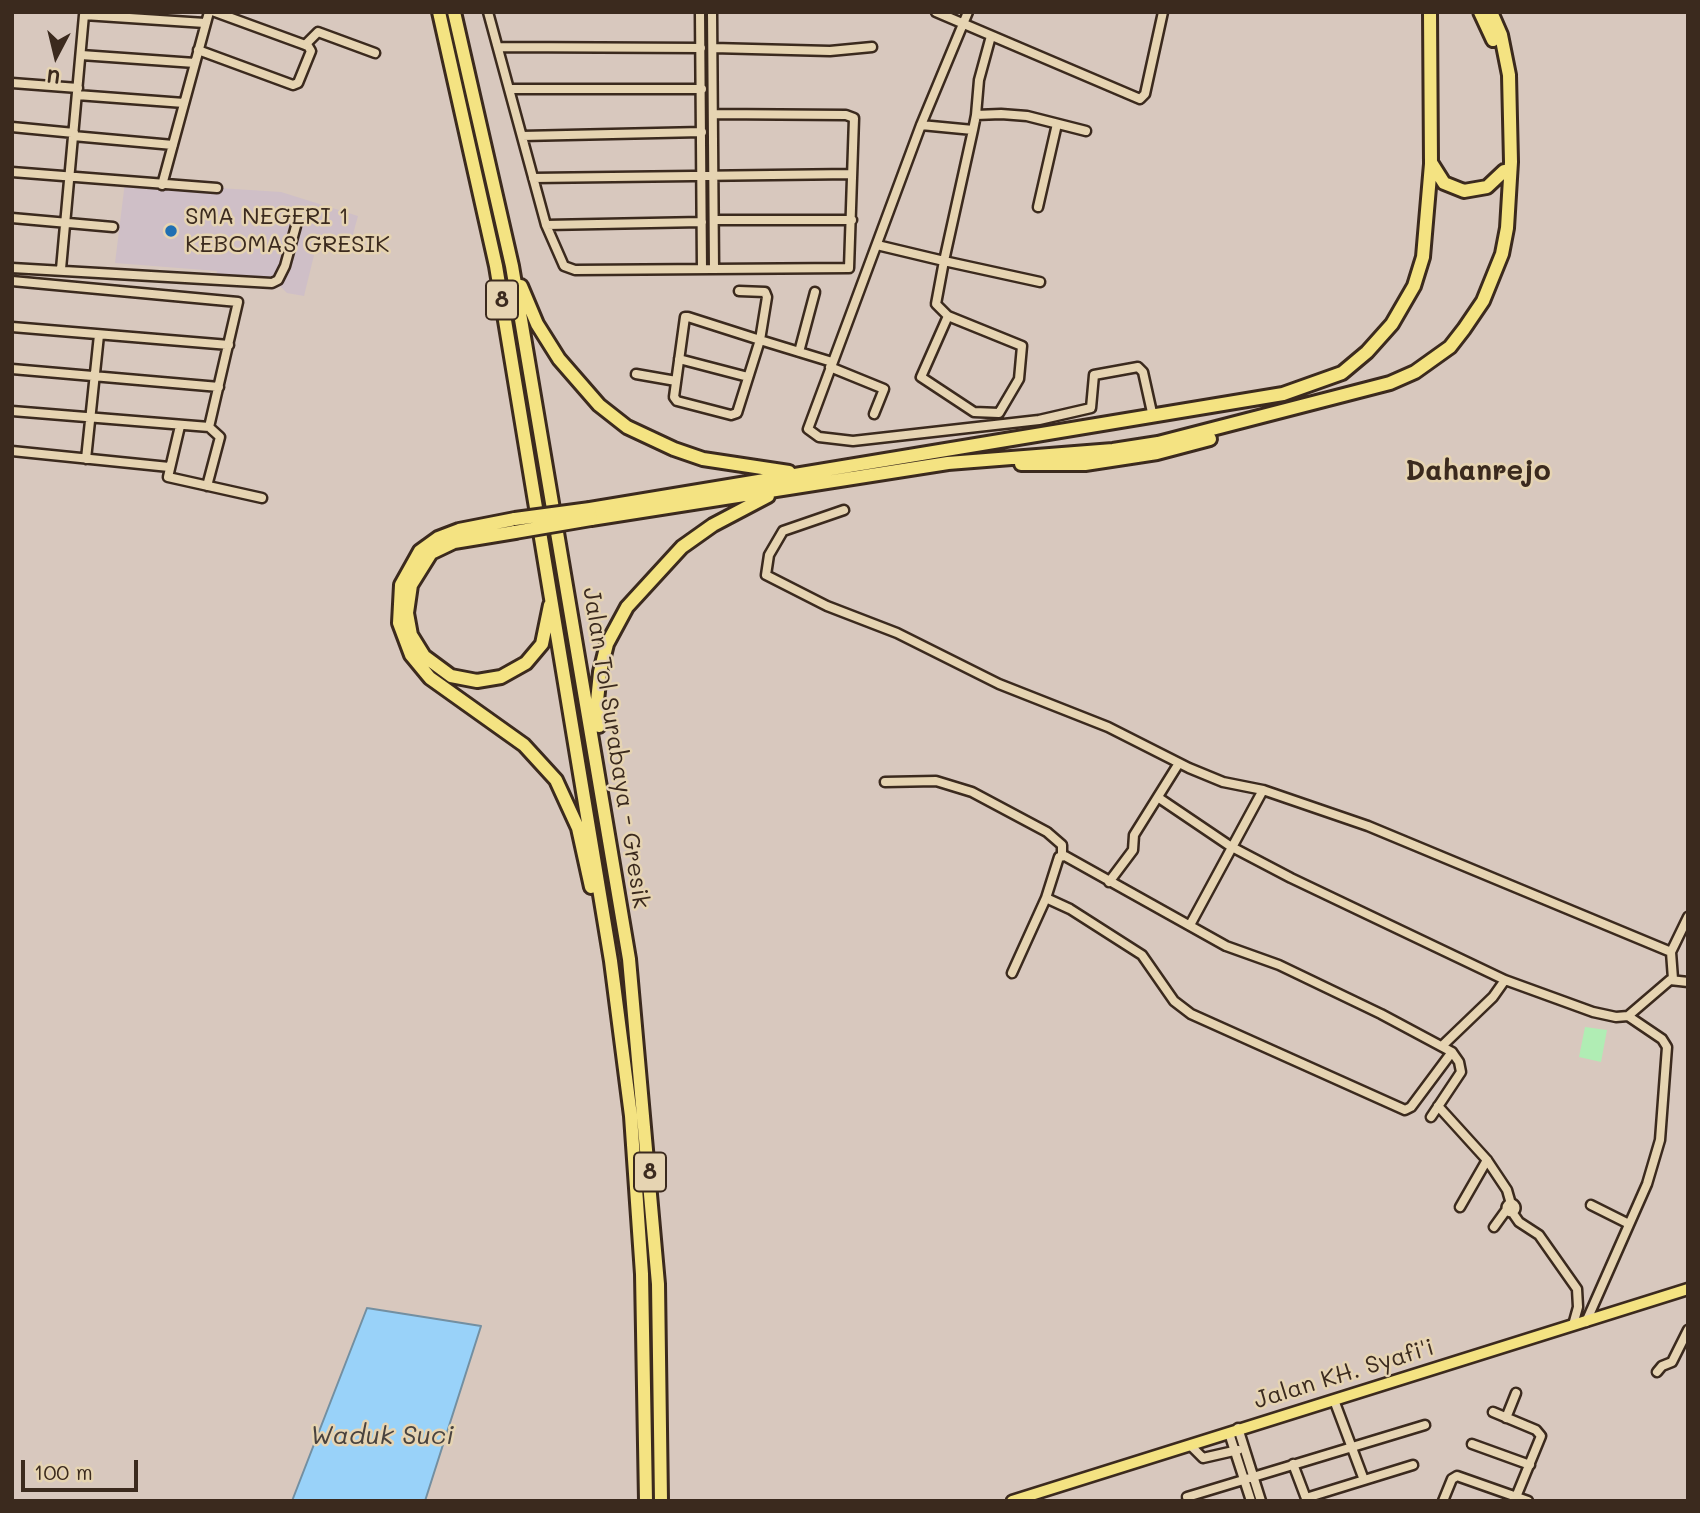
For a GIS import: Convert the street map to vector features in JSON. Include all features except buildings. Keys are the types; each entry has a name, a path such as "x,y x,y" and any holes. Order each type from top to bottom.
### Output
{"highway":[{"name":"Jalan Tol Surabaya - Gresik","path":"439,12 496,266 552,591 611,961"},
{"name":"Jalan Tol Surabaya - Gresik","path":"454,12 512,267 611,845 634,998 659,1284 661,1501"},
{"path":"591,514 807,474 1153,417 1295,391 1323,383 1354,364 1392,324 1413,286 1423,257 1431,164 1430,12"},
{"path":"1480,12 1494,42 1500,69 1504,171 1502,254"},
{"path":"611,961 578,828 560,788 524,745 430,678 411,655 399,623 401,585 420,551 438,538 459,530 515,525 948,463 1086,464 1157,453 1220,436 1306,405 1390,383 1433,360 1450,347 1483,301 1502,254 1507,228 1511,162 1509,75 1500,35 1491,12"},
{"path":"1431,164 1444,183 1464,191 1487,187 1504,171"},
{"path":"512,267 537,324 559,359 599,405 626,427 674,449 703,458 746,467 807,474"},
{"path":"611,845 597,701 607,644 617,622 645,585 682,548 752,502 795,486"},
{"path":"515,525 454,542 431,553 423,562 411,585 408,602 409,625 416,644 433,665 451,676 477,681 501,677 526,663 542,644 552,591"},
{"name":"8","path":"611,961 631,1116 642,1274 646,1501"}],"main road":[{"name":"Jalan KH. Syafi'i","path":"1013,1501 1688,1289"}],"street":[{"path":"162,185 209,12"},
{"path":"198,50 296,85 311,51 305,45 215,12"},
{"path":"488,12 546,225 564,266 569,269 844,270 852,264 854,118 851,115 713,114"},
{"path":"700,12 702,270"},
{"path":"712,12 714,269"},
{"path":"936,12 1140,99 1145,94 1163,12"},
{"path":"968,12 921,125 808,426 810,432 833,440 853,441 1038,420 1087,410 1093,406 1094,375 1138,367 1143,372 1153,417"},
{"path":"61,269 84,15 101,14 205,23"},
{"path":"305,45 318,32 375,53"},
{"path":"948,316 920,377 974,412 999,413 1019,379 1022,346 948,316 936,304 990,36"},
{"path":"498,47 701,48"},
{"path":"713,48 830,51 872,47"},
{"path":"81,55 195,63"},
{"path":"12,83 184,103"},
{"path":"509,89 702,89"},
{"path":"976,115 1027,116 1087,131"},
{"path":"1038,206 1057,124"},
{"path":"921,125 973,130"},
{"path":"12,127 173,145"},
{"path":"522,136 702,132"},
{"path":"12,172 217,188"},
{"path":"533,178 852,174"},
{"path":"12,218 113,227"},
{"path":"714,220 852,220"},
{"path":"546,225 702,222"},
{"path":"12,268 272,283 278,280 285,266 296,226"},
{"path":"877,245 1040,282"},
{"path":"12,281 234,300 238,305 209,427"},
{"path":"739,291 766,294 760,340 735,415 677,401 674,397 685,317 760,340 799,352 884,389 874,414"},
{"path":"799,352 815,292"},
{"path":"12,327 229,345"},
{"path":"86,459 99,335"},
{"path":"679,359 748,377"},
{"path":"12,369 219,387"},
{"path":"636,374 676,381"},
{"path":"12,411 209,427 220,437 207,486"},
{"path":"180,426 167,474 170,478 262,498"},
{"path":"12,451 169,467"},
{"path":"844,510 783,531 769,555 766,575 827,606 897,633 999,684 1108,727 1223,782 1263,790 1368,826 1671,952"},
{"path":"1110,882 1133,850 1134,835 1179,763"},
{"path":"885,782 936,781 972,792 1047,832 1062,845 1062,855 1049,883 1046,898 1012,973"},
{"path":"1190,925 1230,846 1241,832 1263,790"},
{"path":"1159,798 1230,846 1505,980 1592,1012 1616,1017 1628,1016 1673,979"},
{"path":"1062,855 1226,946 1279,965 1452,1052 1459,1062 1461,1072 1431,1117"},
{"path":"1046,898 1070,909 1142,955 1174,1001 1191,1014 1405,1110 1452,1052"},
{"path":"1673,979 1671,952 1688,917"},
{"path":"1673,979 1688,982"},
{"path":"1442,1046 1493,997 1505,980"},
{"path":"1586,1322 1629,1224 1658,1146 1667,1058 1664,1041 1628,1016"},
{"path":"1438,1106 1487,1160 1507,1190 1510,1208 1519,1222 1539,1235 1577,1289 1578,1307 1573,1325"},
{"path":"1460,1207 1487,1160"},
{"path":"1591,1205 1629,1224"},
{"path":"1494,1227 1510,1208"},
{"path":"1657,1372 1662,1366 1672,1363 1688,1330"},
{"path":"1506,1418 1516,1393"},
{"path":"1334,1400 1364,1480"},
{"path":"1493,1412 1540,1433 1516,1497"},
{"path":"1187,1497 1204,1497 1254,1475 1425,1426"},
{"path":"1234,1430 1251,1501"},
{"path":"1472,1444 1530,1465"},
{"path":"1191,1445 1203,1458 1240,1449"},
{"path":"1240,1449 1254,1475 1261,1501"},
{"path":"1293,1464 1306,1499 1413,1465"},
{"path":"1443,1501 1452,1479 1457,1476 1528,1501"}],"shaded area":[{"path":"125,182 281,192 358,216 350,245 318,239 304,296 287,293 272,278 243,279 216,276 217,271 115,263"}],"green space":[{"path":"1585,1027 1607,1030 1601,1062 1579,1057"}],"water":[{"name":"Waduk Suci","path":"367,1308 481,1326 425,1501 292,1501"}],"place":[{"name":"SMA NEGERI 1 KEBOMAS GRESIK","path":"171,231"}],"district":[{"name":"Dahanrejo","path":"1478,471"}]}
